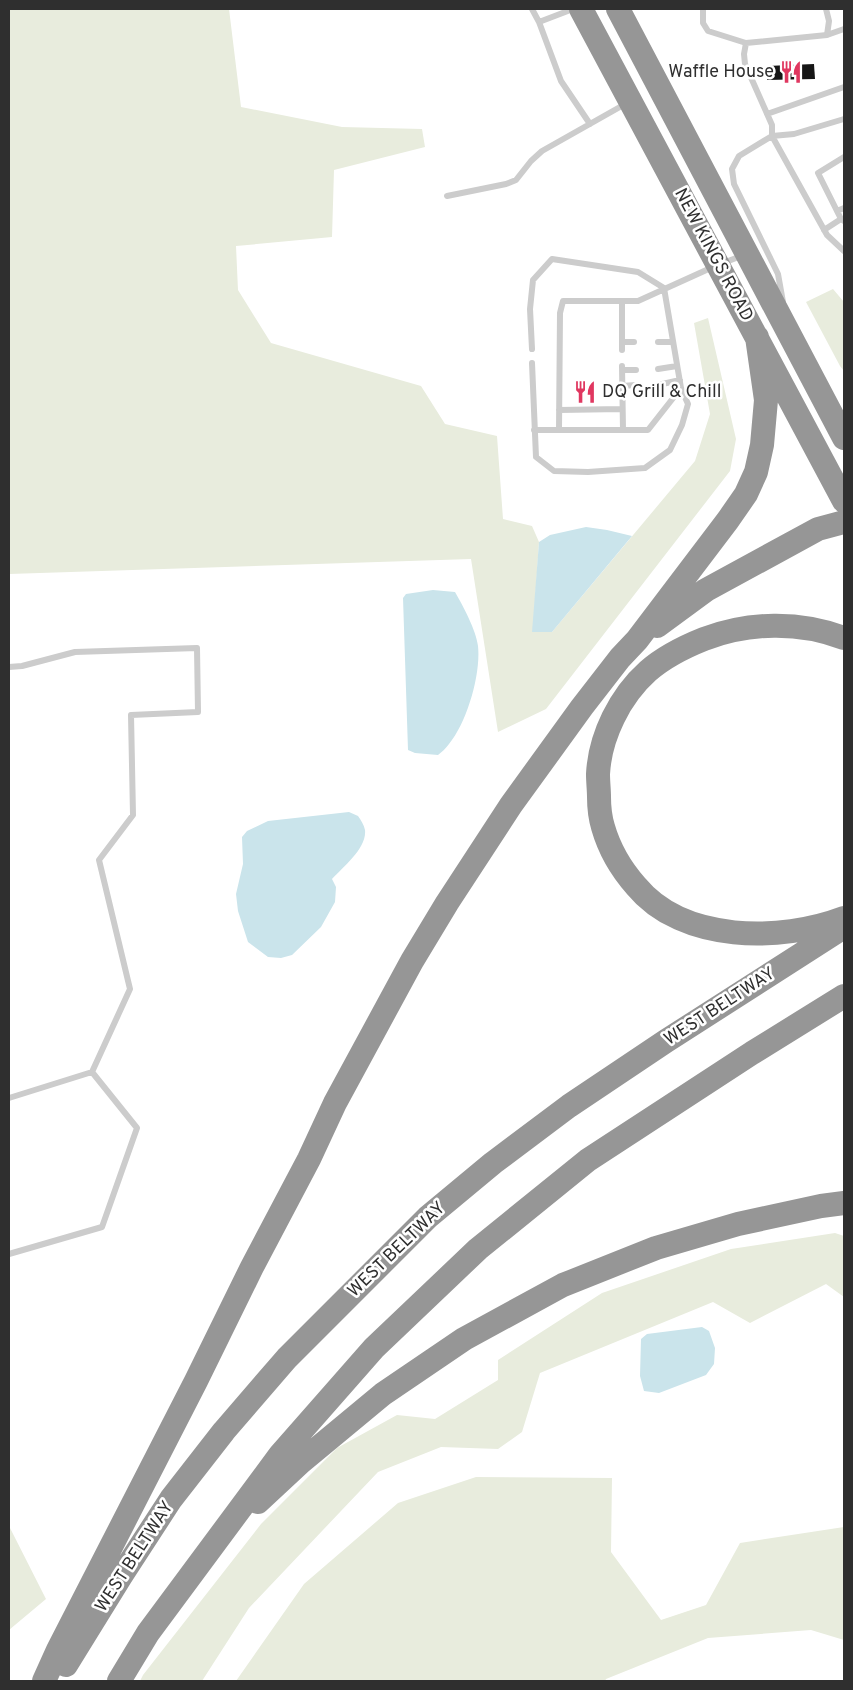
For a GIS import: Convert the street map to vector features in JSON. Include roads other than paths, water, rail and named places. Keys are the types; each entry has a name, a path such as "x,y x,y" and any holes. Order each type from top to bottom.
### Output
{"highway":[{"name":"NEW KINGS ROAD","path":"581,9 844,501"},
{"name":"NEW KINGS ROAD","path":"623,14 844,438"},
{"path":"44,1681 60,1665 152,1469 252,1267 309,1159 335,1104 412,961 447,903 511,805 582,707 620,658 637,640 746,494 756,472 762,445 766,400 757,337"},
{"path":"809,371 844,410"},
{"path":"637,640 706,590 818,529 844,522"},
{"path":"844,638 834,634 797,627 770,625 737,630 690,644 648,671 632,688 615,713 603,745 598,774 600,813 603,828 616,858 636,887 658,906 676,916 704,927 740,934 784,932 832,923 844,918"},
{"name":"WEST BELTWAY","path":"60,1665 171,1499 224,1431 287,1358 428,1217 493,1163 569,1106 844,927"},
{"path":"119,1681 148,1633 280,1455 374,1348 478,1249 588,1160 752,1053 844,996"},
{"path":"212,1546 301,1462 383,1394 464,1339 554,1290 665,1246 738,1224 821,1206 844,1204"}],"lane":[{"path":"532,9 539,22 561,81 590,124"},
{"path":"539,22 573,9"},
{"path":"703,9 703,23 708,31 746,44 827,34 844,29"},
{"path":"826,9 829,21 827,34"},
{"path":"746,44 745,64 772,125 772,136 824,230 844,251"},
{"path":"767,114 844,87"},
{"path":"447,196 506,184 516,180 531,161 542,151 630,101"},
{"path":"782,320 783,299 778,274 734,184 732,169 739,156 772,136 794,134 844,119"},
{"path":"824,230 842,220 818,173 844,157"},
{"path":"837,211 844,208"},
{"path":"559,430 560,314 563,301 638,301 664,288 747,254"},
{"path":"532,349 530,309 532,280 552,259 638,272 664,288 681,388 688,404 682,426 670,450 645,468 588,472 554,471 536,457 532,363"},
{"path":"622,301 622,346 634,342"},
{"path":"658,342 674,342"},
{"path":"658,369 677,366"},
{"path":"623,430 622,368 636,370"},
{"path":"658,385 680,380"},
{"path":"622,386 636,385"},
{"path":"534,430 648,430 681,388"},
{"path":"559,410 622,410"},
{"path":"9,667 22,666 75,652 197,648 198,712 131,715 133,815 100,860 130,989 92,1072 9,1098"},
{"path":"9,1254 102,1227 137,1128 92,1072"}],"water":[{"path":"586,527 632,536 552,632 532,632 539,542 550,535"},
{"path":"433,590 455,592 475,633 478,646 475,684 467,711 456,735 438,755 415,753 408,750 403,598 406,594"},
{"path":"349,812 360,819 365,828 365,837 353,857 332,879 336,887 335,902 321,927 292,955 281,958 268,957 248,942 238,911 236,894 243,864 242,837 247,831 268,821"},
{"path":"702,1327 709,1331 715,1348 714,1364 706,1375 659,1393 644,1391 640,1376 641,1339 647,1334"}],"place":[{"name":"Waffle House","path":"791,72"},
{"name":"DQ Grill & Chill","path":"585,392"}]}
